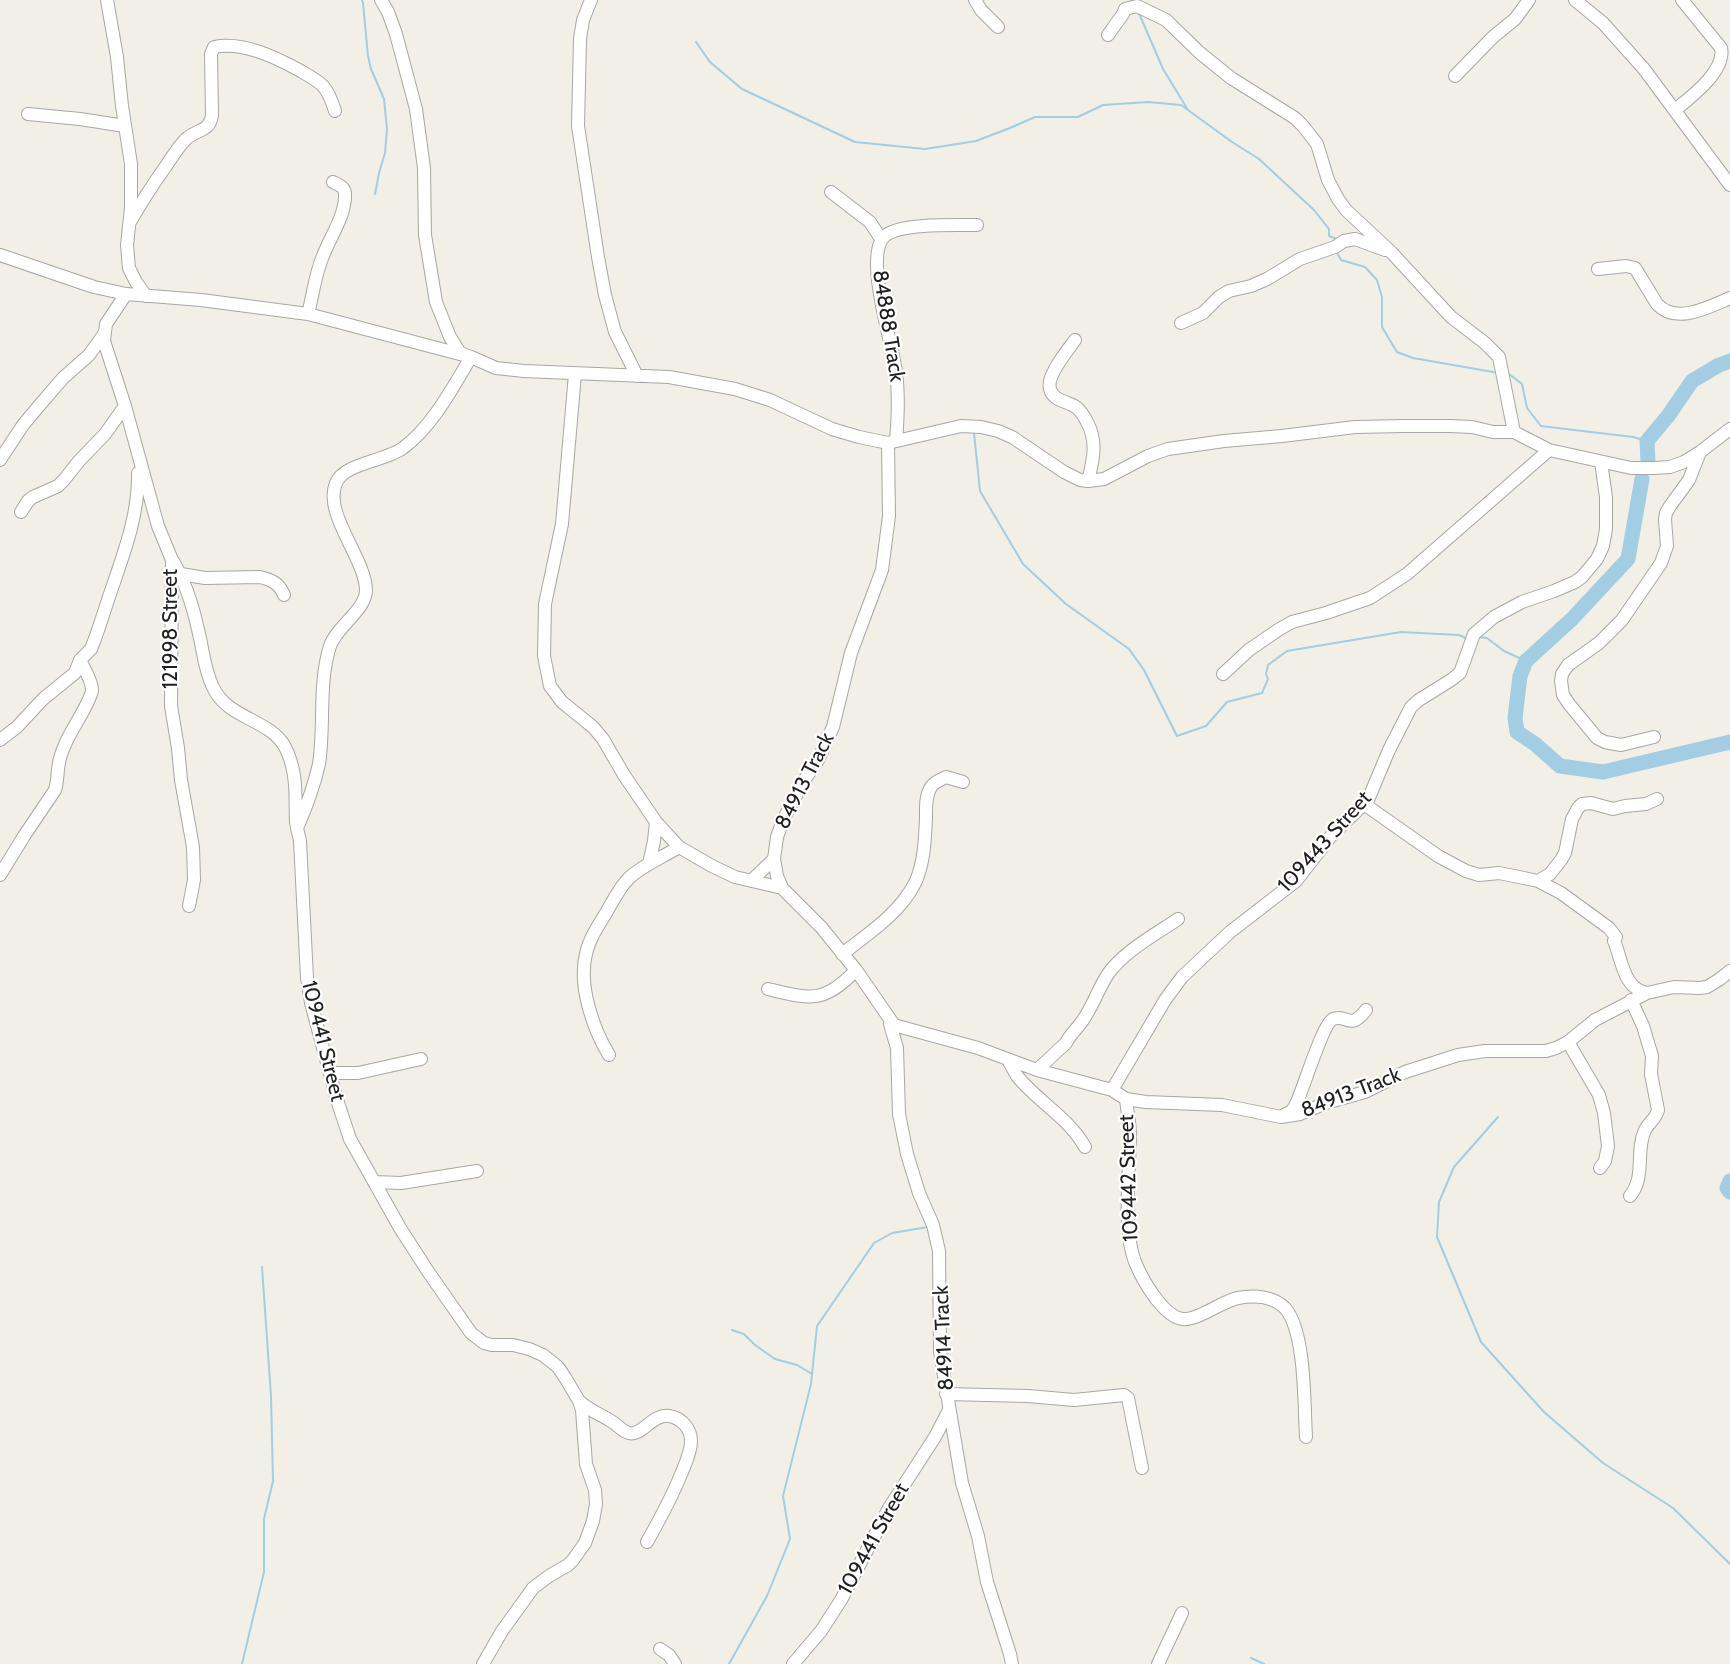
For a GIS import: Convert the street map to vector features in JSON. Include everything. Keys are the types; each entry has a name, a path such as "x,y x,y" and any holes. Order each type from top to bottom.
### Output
{"street":[{"path":"106,0 117,57 132,174 127,245 129,268 146,296"},
{"path":"381,0 396,34 416,109 424,168 425,235 436,302 450,337 460,353 496,368 691,380 735,389 770,400 832,429 859,437 892,442 961,426 981,427 1012,437 1064,472 1080,480 1088,481 1104,479 1148,456 1168,449 1355,427 1450,426 1473,427 1493,432 1514,432 1549,450 1601,462 1631,468 1670,467 1700,452 1730,429"},
{"path":"591,0 583,20 580,39 578,126 605,295 615,332 636,376"},
{"path":"975,0 981,10 998,27"},
{"path":"1455,76 1493,37 1515,19 1529,0"},
{"path":"1575,0 1587,8 1644,69 1730,185"},
{"path":"1676,110 1710,78 1722,58 1721,48 1682,0"},
{"path":"1108,36 1125,9 1137,6 1166,20 1200,53 1231,78 1304,126 1317,144 1328,180 1338,199 1451,317 1499,357 1514,432"},
{"path":"130,222 176,151 193,134 206,129 210,124 212,115 211,54 214,47 259,51 276,57 318,81 331,97 335,111"},
{"path":"28,114 80,118 126,126"},
{"path":"308,315 322,256 344,204 344,190 333,182"},
{"path":"831,192 870,222 881,239"},
{"name":"84888 Track","path":"892,442 898,398 897,375 885,325 878,272 878,248 881,239 888,233 900,229 938,225 976,225"},
{"path":"1180,323 1203,313 1225,293 1251,286 1300,259 1335,248 1344,241 1355,239 1392,253"},
{"path":"0,255 76,282 126,294 201,300 308,315 471,357"},
{"path":"1598,269 1635,267 1657,304 1662,309 1675,314 1693,312 1730,298"},
{"path":"0,460 38,407 63,378 89,355 104,334 111,314 126,294"},
{"name":"121998 Street","path":"104,334 106,349 125,406 158,526 172,560 171,706 193,847 194,880 189,906"},
{"path":"1075,340 1053,373 1049,386 1053,396 1076,407 1082,413 1093,434 1094,451 1088,481"},
{"path":"297,828 307,805 319,763 322,698 328,652 335,635 366,596 364,577 333,500 337,480 357,466 392,455 409,443 447,397 471,357"},
{"path":"575,374 562,524 545,604 543,634 550,686 562,702 593,727 603,739 656,822 679,847 735,877 782,888"},
{"path":"21,512 33,497 57,486 64,480 105,435 125,406"},
{"name":"84913 Track","path":"892,442 888,524 882,570 851,653 833,727 818,760 783,818 774,859 782,888 821,927 856,970 889,1019 1037,1070 1112,1090 1126,1099 1222,1105 1288,1117 1365,1092 1405,1072 1458,1055 1485,1051 1546,1051 1556,1048 1568,1042 1596,1020 1631,1000 1647,993 1674,987 1707,987 1730,971"},
{"path":"1223,675 1249,650 1292,622 1370,598 1407,574 1549,450"},
{"path":"0,740 17,727 43,699 75,673 80,660 91,649 127,543 138,489 137,451"},
{"path":"1654,737 1621,745 1597,738 1563,695 1562,674 1568,665 1599,643 1622,620 1661,563 1667,546 1666,513 1689,480 1700,452"},
{"name":"109443 Street","path":"1112,1090 1165,1000 1182,977 1230,932 1296,881 1331,836 1364,804 1372,793 1389,750 1412,707 1460,672 1471,640 1479,628 1522,602 1575,582 1598,559 1606,529 1606,497 1601,462"},
{"name":"109441 Street","path":"172,560 181,574 193,605 213,688 237,713 273,733 285,746 294,770 297,828 303,875 307,978 311,1003 350,1139 429,1273 471,1333 484,1343 513,1345 543,1355 558,1367 579,1401 584,1421 586,1464 595,1490 596,1504 585,1543 573,1560 532,1588 502,1630 483,1664"},
{"path":"181,574 205,578 260,577 280,586 284,595"},
{"path":"0,875 55,790 61,755 90,696 92,689 80,660"},
{"path":"842,954 901,904 916,881 922,857 926,806 933,784 946,777 963,782"},
{"path":"1538,881 1550,874 1561,860 1565,853 1572,819 1582,804 1591,803 1613,809 1646,804 1657,799"},
{"path":"1364,804 1438,856 1460,868 1479,875 1499,873 1538,881 1568,897 1609,928 1616,937 1614,941 1630,983 1640,992 1647,993"},
{"path":"649,864 656,822"},
{"path":"609,1055 597,1032 590,1009 583,971 585,957 592,937 630,877 679,847"},
{"path":"751,881 774,859"},
{"path":"1037,1070 1079,1027 1108,974 1117,963 1143,942 1178,919"},
{"path":"768,989 811,998 828,993 841,985 856,970"},
{"path":"1630,1196 1638,1184 1645,1130 1658,1114 1651,1074 1652,1056 1643,1026 1631,1000"},
{"path":"1272,1115 1286,1115 1296,1104 1330,1021 1335,1018 1354,1021 1366,1010"},
{"name":"84914 Track","path":"889,1019 897,1048 899,1114 907,1154 919,1193 933,1225 939,1251 940,1353 962,1483 978,1536 987,1582 1012,1664"},
{"path":"1568,1042 1599,1095 1604,1113 1608,1146 1605,1161 1600,1168"},
{"path":"330,1073 358,1073 421,1059"},
{"path":"1008,1059 1018,1076 1063,1119 1085,1147"},
{"name":"109442 Street","path":"1126,1099 1130,1133 1128,1185 1131,1249 1146,1283 1165,1308 1181,1319 1195,1317 1237,1298 1255,1296 1270,1299 1286,1309 1292,1319 1302,1361 1306,1437"},
{"path":"374,1182 401,1183 477,1171"},
{"path":"946,1394 1029,1396 1074,1400 1124,1395 1128,1398 1142,1468"},
{"path":"579,1401 629,1434 666,1415 680,1420 689,1431 691,1440 687,1459 669,1503 647,1542"},
{"name":"109441 Street","path":"794,1664 842,1600 889,1508 950,1410"},
{"path":"1158,1664 1182,1613"},
{"path":"660,1649 669,1655 675,1664"}],"waterway":[{"path":"362,0 368,56 384,99 387,129 385,153 375,194"},
{"path":"1138,11 1163,69 1188,110"},
{"path":"696,42 710,62 742,89 855,142 925,149 976,141 1035,117 1078,117 1103,105 1148,102 1181,105 1259,159 1314,210 1329,229 1329,236 1337,239"},
{"path":"1336,251 1341,260 1365,267 1377,280 1382,297 1382,327 1397,352 1413,358 1499,373"},
{"path":"1648,462 1647,441 1668,416 1692,381 1730,361"},
{"path":"1507,374 1522,384 1527,408 1541,426 1633,437 1647,441"},
{"path":"974,433 980,491 1023,564 1066,604 1129,649 1144,670 1177,736 1206,726 1227,702 1262,693 1268,679 1266,674 1268,665 1287,651 1401,632 1459,635 1466,638"},
{"path":"1642,479 1628,559 1572,619 1526,661 1520,676 1515,718 1517,732 1560,766 1603,772 1730,742"},
{"path":"1479,637 1487,638 1504,651 1526,661"},
{"path":"1498,1117 1454,1167 1439,1202 1437,1237 1481,1342 1544,1412 1603,1463 1673,1508 1730,1564"},
{"path":"1730,1181 1727,1188 1730,1192"},
{"path":"729,1664 767,1596 790,1539 783,1496 811,1384 817,1326 874,1243 892,1233 928,1227"},
{"path":"242,1664 264,1572 264,1519 273,1481 271,1396 262,1267"},
{"path":"732,1330 744,1334 775,1359 797,1365 812,1374"},
{"path":"1251,1658 1264,1664"}]}
